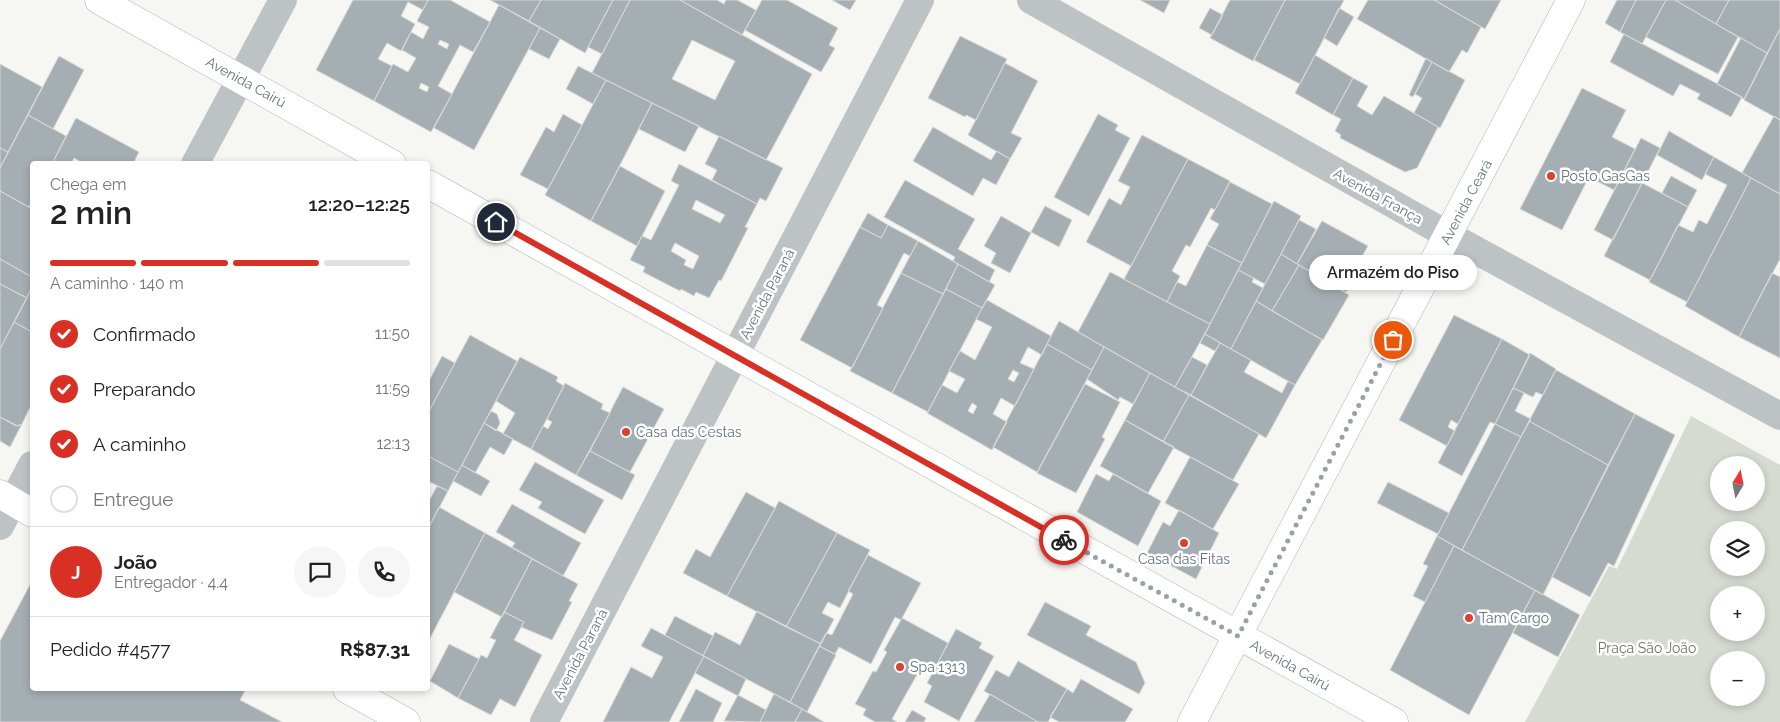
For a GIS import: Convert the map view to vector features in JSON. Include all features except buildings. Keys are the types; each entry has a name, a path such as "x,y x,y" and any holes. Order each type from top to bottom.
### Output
{"main road":[{"name":"Avenida Cairú","path":"99,0 387,161"},
{"name":"Avenida Ceará","path":"1192,722 1571,0"},
{"name":"Avenida Cairú","path":"430,185 1394,722"},
{"path":"351,691 406,722"}],"street":[{"path":"197,161 283,0"},
{"name":"Avenida Paraná","path":"544,722 920,0"},
{"name":"Avenida França","path":"1031,0 1448,235 1780,416"},
{"path":"0,526 15,503 30,470"}],"green space":[{"name":"Praça São João","path":"1691,416 1764,456 1710,456 1710,511 1765,511 1765,457 1780,465 1780,722 1525,722 1609,566 1617,569"}],"way so far":[{"path":"1064,540 1238,636 1393,340"}],"place":[{"name":"Posto GasGas","path":"1551,176"},
{"name":"Armazém do Piso","path":"1393,340"},
{"name":"Casa das Cestas","path":"626,432"},
{"name":"Casa das Fitas","path":"1184,543"},
{"name":"Tam Cargo","path":"1469,618"},
{"name":"Spa 1313","path":"900,667"}],"route":[{"path":"496,222 1064,540"}]}
